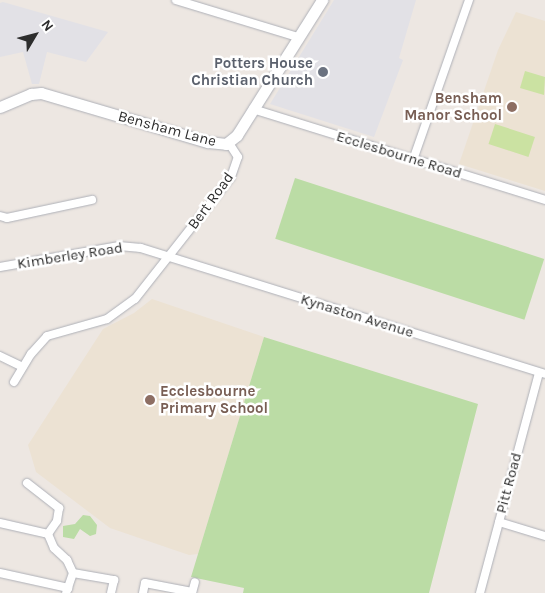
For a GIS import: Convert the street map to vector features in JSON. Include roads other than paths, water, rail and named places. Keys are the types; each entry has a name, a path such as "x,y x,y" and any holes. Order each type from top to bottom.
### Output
{"street":[{"path":"176,0 298,37"},
{"name":"Bensham Lane","path":"0,107 30,94 41,93 208,142 229,143 253,109 322,0"},
{"path":"413,160 469,0"},
{"name":"Ecclesbourne Road","path":"253,109 545,200"},
{"name":"Bert Road","path":"169,256 233,173 238,157 229,143"},
{"path":"0,216 7,218 92,200"},
{"name":"Kimberley Road","path":"0,267 119,246 169,256"},
{"path":"14,382 23,367 49,335 96,324 126,308 169,256"},
{"name":"Kynaston Avenue","path":"169,256 542,374"},
{"path":"0,356 23,367"},
{"name":"Pitt Road","path":"480,593 542,374"},
{"path":"27,483 59,508 57,521 48,534"},
{"path":"499,522 545,536"},
{"path":"0,523 48,534"},
{"path":"0,573 67,590 73,573 67,560 54,548 48,534"},
{"path":"73,573 114,580 111,593"},
{"path":"142,593 144,583 192,593 195,582"}],"place":[{"name":"Potters House Christian Church","path":"323,72"},
{"name":"Bensham Manor School","path":"512,107"},
{"name":"Ecclesbourne Primary School","path":"150,400"}]}
